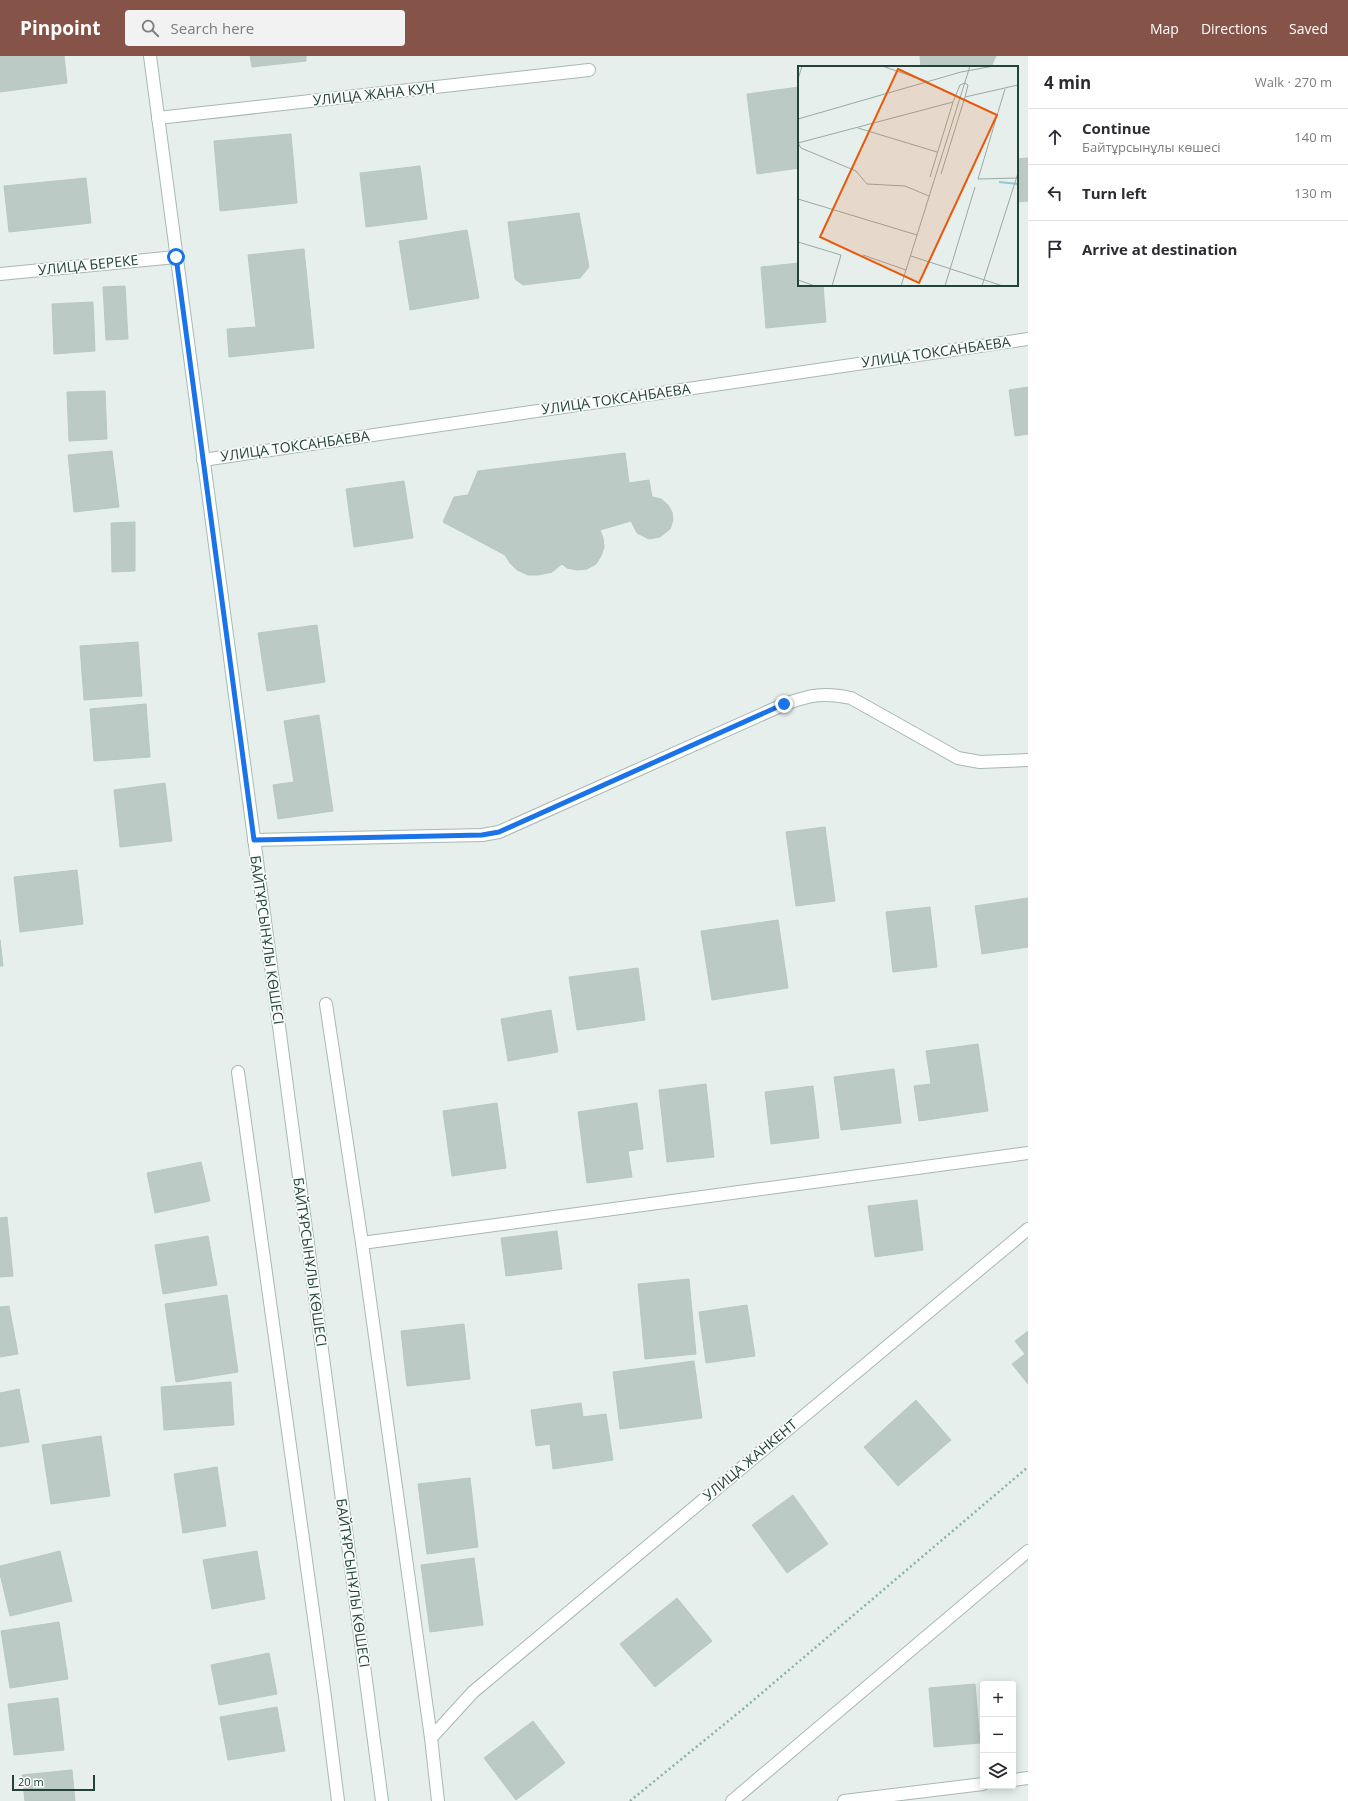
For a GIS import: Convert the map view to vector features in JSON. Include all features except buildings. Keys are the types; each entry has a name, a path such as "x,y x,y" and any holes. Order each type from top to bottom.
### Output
{"street":[{"name":"БАЙТҰРСЫНҰЛЫ КӨШЕСІ","path":"150,56 382,1801"},
{"name":"УЛИЦА ЖАНА КУН","path":"158,118 589,70"},
{"name":"УЛИЦА БЕРЕКЕ","path":"0,274 176,257"},
{"name":"УЛИЦА ТОКСАНБАЕВА","path":"203,460 1028,339"},
{"path":"254,840 482,835 499,832 784,704 808,696 832,694 851,698 958,758 980,762 1028,760"},
{"path":"326,1004 362,1243 431,1738 438,1801"},
{"path":"238,1072 325,1697 338,1801"},
{"path":"362,1243 1028,1153"},
{"name":"УЛИЦА ЖАНКЕНТ","path":"431,1738 473,1692 1028,1229"},
{"path":"732,1801 1028,1551"},
{"path":"1016,1780 1028,1778"},
{"path":"844,1801 980,1784"}],"path":[{"path":"630,1801 749,1704 1028,1467"}],"route":[{"path":"176,257 254,840 482,835 499,832 784,704"}]}
